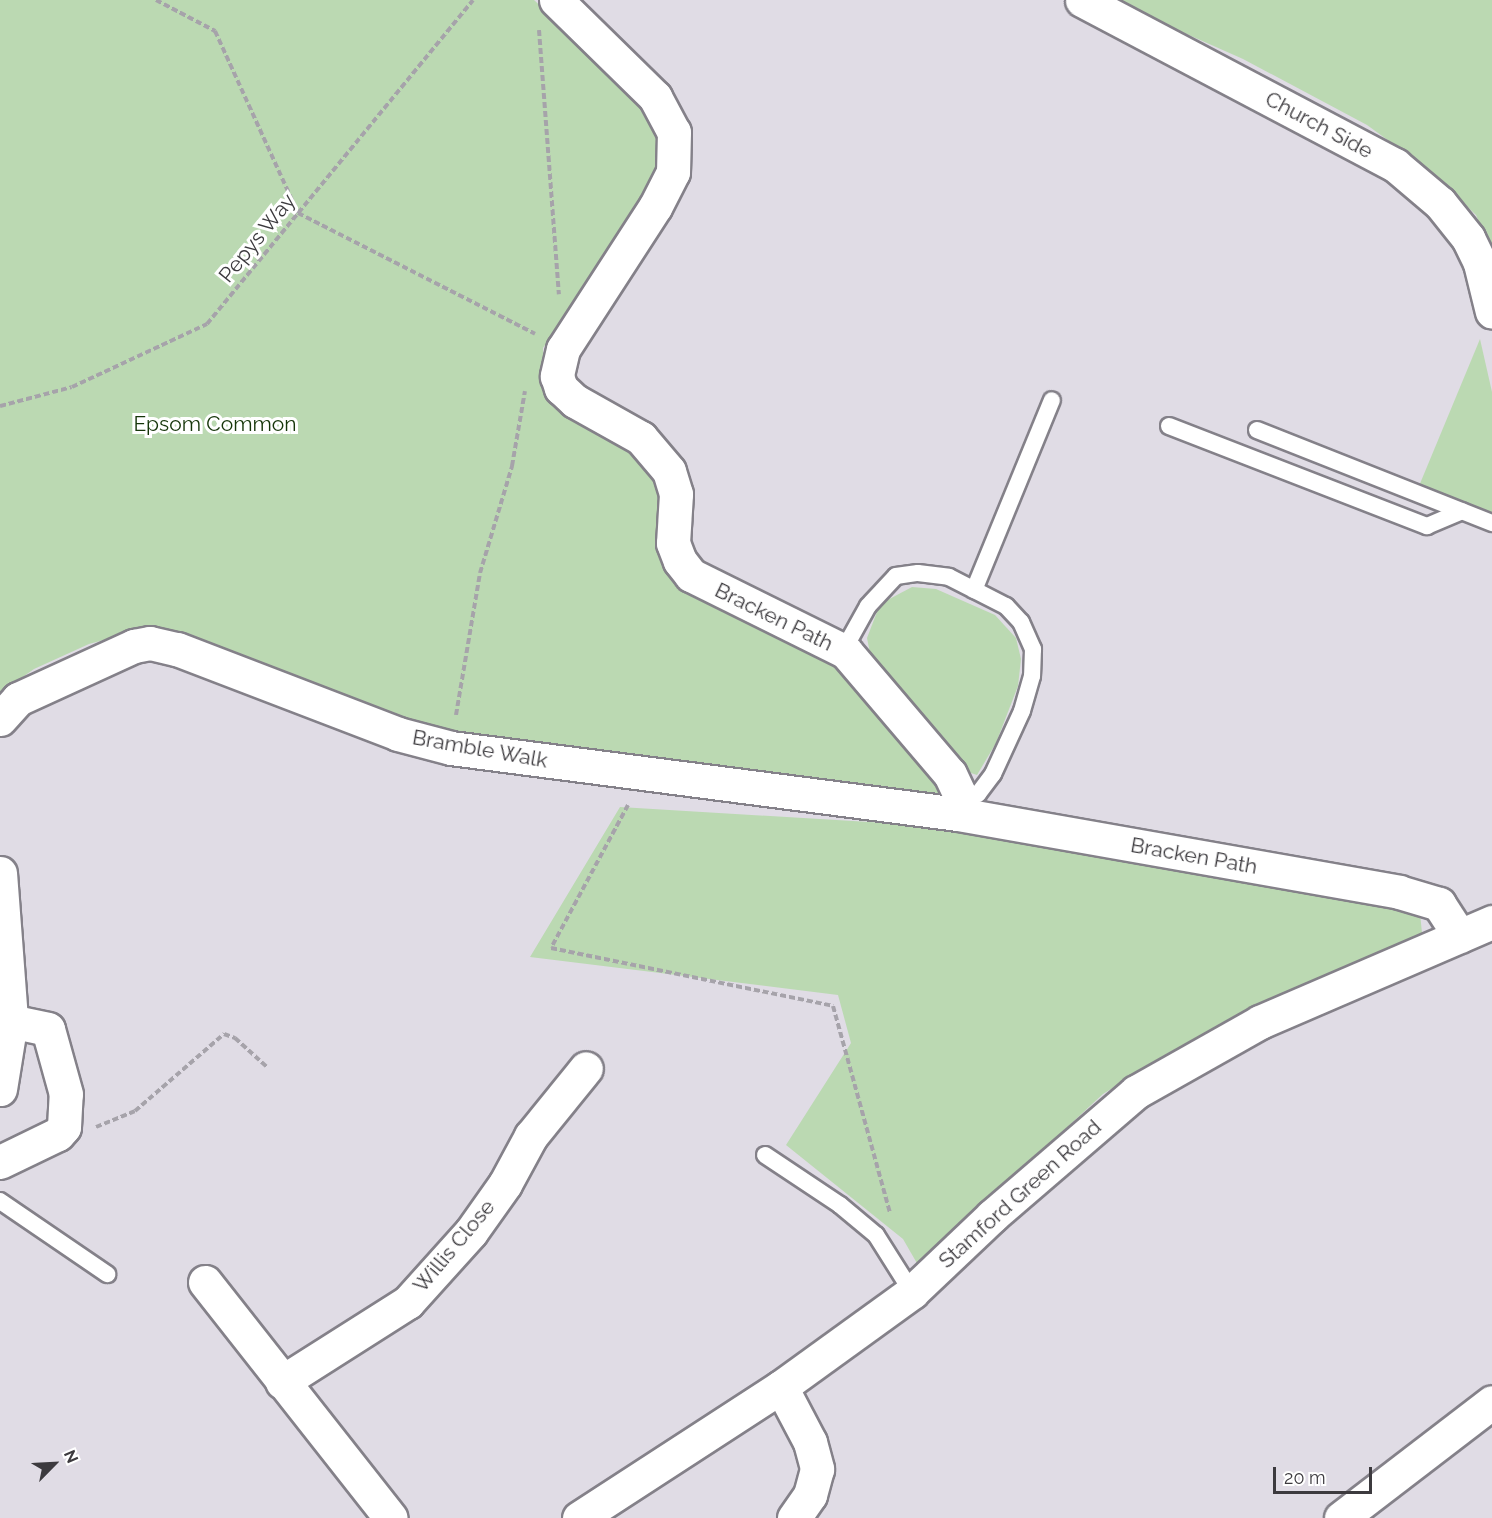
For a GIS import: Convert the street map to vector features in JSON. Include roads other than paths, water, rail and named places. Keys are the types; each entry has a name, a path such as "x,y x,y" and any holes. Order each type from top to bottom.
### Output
{"street":[{"name":"Church Side","path":"1082,0 1395,165 1440,203 1468,238 1492,312"},
{"name":"Bracken Path","path":"547,12 655,97 674,132 676,156 655,207 544,343 558,365 561,388 575,401 641,438 669,471 676,494 673,543 680,561 692,575 843,651 950,774 959,805 1399,892 1439,904 1460,936"},
{"name":"Bramble Walk","path":"0,719 18,699 134,646 150,643 177,649 398,734 451,748 644,776 959,805"},
{"path":"0,873 11,1021 0,1089"},
{"name":"Stamford Green Road","path":"579,1518 781,1387 912,1292 992,1216 1136,1092 1260,1022 1492,922"},
{"path":"0,1162 58,1134 64,1127 66,1094 48,1029 11,1021"},
{"name":"Willis Close","path":"282,1382 408,1302 471,1232 505,1184 531,1136 586,1068"},
{"path":"205,1282 391,1518"},
{"path":"781,1387 810,1442 817,1469 810,1496 794,1518"},
{"path":"1341,1518 1492,1402"}],"lane":[{"path":"974,590 1052,400"},
{"path":"1169,426 1427,526 1462,511"},
{"path":"1257,429 1492,523"},
{"path":"843,651 868,606 896,576 918,573 949,577 1006,606 1021,622 1033,649 1032,676 1022,711 993,774 978,794 959,805"},
{"path":"765,1155 840,1204 876,1235 912,1292"},
{"path":"0,1201 107,1274"}],"park label":[{"name":"Epsom Common","path":"215,424"}]}
